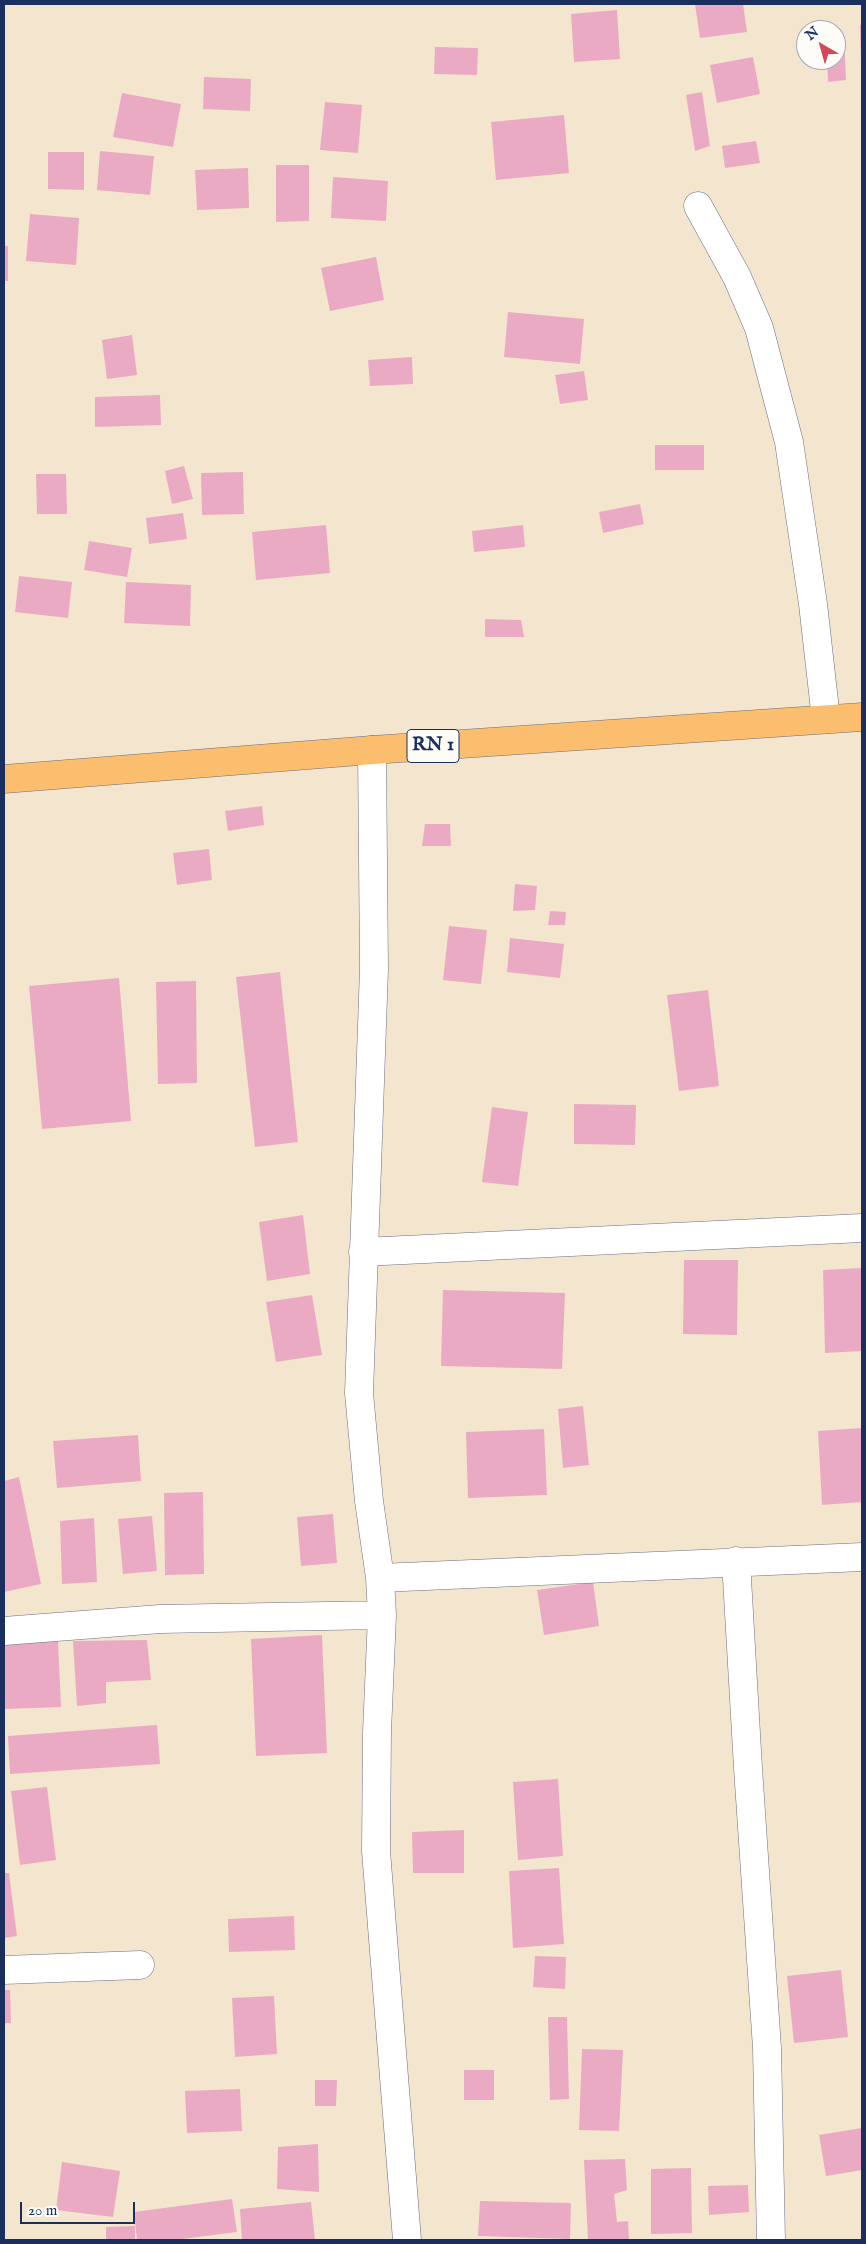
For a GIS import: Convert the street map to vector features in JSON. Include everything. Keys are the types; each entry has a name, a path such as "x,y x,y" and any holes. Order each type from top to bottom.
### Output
{"main road":[{"name":"RN 1","path":"4,780 372,750 862,717"}],"street":[{"path":"698,206 738,277 759,328 789,442 813,604 826,719"},
{"path":"372,750 374,969 359,1393 369,1501 380,1578 382,1615 377,1732 376,1851 407,2240"},
{"path":"363,1252 862,1228"},
{"path":"380,1578 862,1557"},
{"path":"736,1561 767,2048 771,2240"},
{"path":"4,1630 160,1619 382,1615"},
{"path":"4,1970 140,1965"}],"building":[{"path":"695,4 743,4 747,32 700,38"},
{"path":"617,10 620,59 574,62 571,14"},
{"path":"860,25 862,25 862,64 861,64"},
{"path":"435,47 478,48 477,75 434,74"},
{"path":"753,57 760,94 717,103 710,65"},
{"path":"827,70 846,70 846,80 828,82"},
{"path":"204,77 251,79 250,111 203,109"},
{"path":"702,92 710,146 695,151 686,95"},
{"path":"122,93 181,104 173,147 113,137"},
{"path":"325,102 362,105 358,153 320,150"},
{"path":"564,115 569,173 496,180 491,122"},
{"path":"756,141 760,163 725,168 722,146"},
{"path":"100,151 154,156 150,195 97,190"},
{"path":"48,152 84,152 84,190 48,189"},
{"path":"276,165 309,165 309,221 276,222"},
{"path":"248,168 249,208 197,210 195,170"},
{"path":"333,177 388,181 386,221 331,218"},
{"path":"30,214 79,218 76,265 26,261"},
{"path":"4,246 8,246 8,281 4,281"},
{"path":"376,257 384,300 330,311 321,268"},
{"path":"508,312 584,319 580,364 504,357"},
{"path":"132,335 137,375 107,379 102,340"},
{"path":"412,357 413,384 370,386 368,360"},
{"path":"584,371 588,400 560,404 555,375"},
{"path":"160,395 161,425 95,427 95,397"},
{"path":"655,445 704,445 704,470 655,470"},
{"path":"184,466 193,499 172,504 165,471"},
{"path":"243,472 244,514 202,515 201,473"},
{"path":"36,474 66,474 67,514 37,514"},
{"path":"640,504 644,524 603,533 599,512"},
{"path":"183,513 187,539 149,544 146,518"},
{"path":"326,525 330,573 256,580 252,532"},
{"path":"523,525 525,547 474,552 472,531"},
{"path":"89,541 132,548 127,577 84,570"},
{"path":"19,576 72,582 68,618 15,612"},
{"path":"126,582 191,585 190,626 124,623"},
{"path":"485,619 521,620 524,637 485,637"},
{"path":"262,806 264,825 228,831 225,811"},
{"path":"425,824 450,824 451,846 422,846"},
{"path":"209,849 212,880 177,885 173,853"},
{"path":"515,884 537,886 535,910 513,911"},
{"path":"550,911 566,912 565,925 548,925"},
{"path":"449,926 487,930 481,984 443,980"},
{"path":"510,938 564,944 560,978 507,972"},
{"path":"280,972 298,1142 255,1147 236,977"},
{"path":"119,978 131,1121 42,1129 29,986"},
{"path":"196,981 197,1083 158,1084 156,982"},
{"path":"708,990 719,1086 679,1091 667,995"},
{"path":"574,1104 636,1105 635,1145 574,1144"},
{"path":"492,1107 528,1112 518,1186 482,1182"},
{"path":"303,1215 310,1274 267,1281 259,1222"},
{"path":"684,1260 738,1260 737,1335 683,1334"},
{"path":"862,1268 862,1351 825,1353 823,1270"},
{"path":"443,1290 565,1293 562,1369 441,1366"},
{"path":"312,1295 322,1355 276,1362 266,1302"},
{"path":"583,1406 589,1465 563,1468 558,1409"},
{"path":"862,1428 862,1502 822,1505 818,1431"},
{"path":"544,1429 547,1495 468,1498 466,1432"},
{"path":"138,1435 141,1481 57,1488 53,1441"},
{"path":"19,1477 41,1584 4,1592 4,1481"},
{"path":"203,1492 204,1574 165,1575 164,1493"},
{"path":"333,1514 337,1563 301,1566 297,1517"},
{"path":"152,1516 157,1571 123,1574 118,1519"},
{"path":"94,1518 97,1582 62,1584 60,1521"},
{"path":"593,1582 599,1626 544,1635 537,1590"},
{"path":"322,1635 327,1753 256,1756 251,1639"},
{"path":"147,1640 151,1680 106,1682 106,1703 77,1706 73,1641"},
{"path":"58,1641 61,1707 4,1709 4,1643"},
{"path":"157,1725 160,1764 10,1774 8,1736"},
{"path":"558,1779 563,1856 518,1860 513,1782"},
{"path":"47,1787 56,1860 20,1865 11,1791"},
{"path":"464,1830 464,1873 413,1873 412,1832"},
{"path":"559,1868 564,1944 513,1948 509,1871"},
{"path":"4,1873 9,1873 17,1936 4,1938"},
{"path":"294,1916 295,1950 229,1952 228,1919"},
{"path":"535,1956 566,1957 565,1989 533,1987"},
{"path":"841,1970 848,2037 794,2043 787,1976"},
{"path":"4,1990 10,1990 11,2023 4,2023"},
{"path":"274,1996 277,2054 235,2057 232,1998"},
{"path":"548,2017 567,2017 569,2099 550,2100"},
{"path":"582,2049 623,2050 619,2131 579,2130"},
{"path":"464,2070 494,2070 494,2100 464,2100"},
{"path":"315,2080 337,2080 336,2106 315,2106"},
{"path":"240,2089 242,2131 187,2133 185,2091"},
{"path":"862,2128 862,2170 826,2176 819,2135"},
{"path":"318,2144 319,2192 277,2189 278,2147"},
{"path":"625,2159 627,2190 614,2194 617,2222 628,2221 629,2240 588,2240 584,2160"},
{"path":"62,2162 120,2171 113,2217 56,2210"},
{"path":"691,2168 692,2233 651,2234 651,2169"},
{"path":"748,2185 749,2212 709,2215 708,2186"},
{"path":"232,2199 237,2232 175,2240 137,2240 134,2212"},
{"path":"480,2201 571,2203 570,2239 478,2236"},
{"path":"311,2202 315,2240 242,2240 240,2209"},
{"path":"135,2226 135,2240 106,2240 106,2227"}]}
